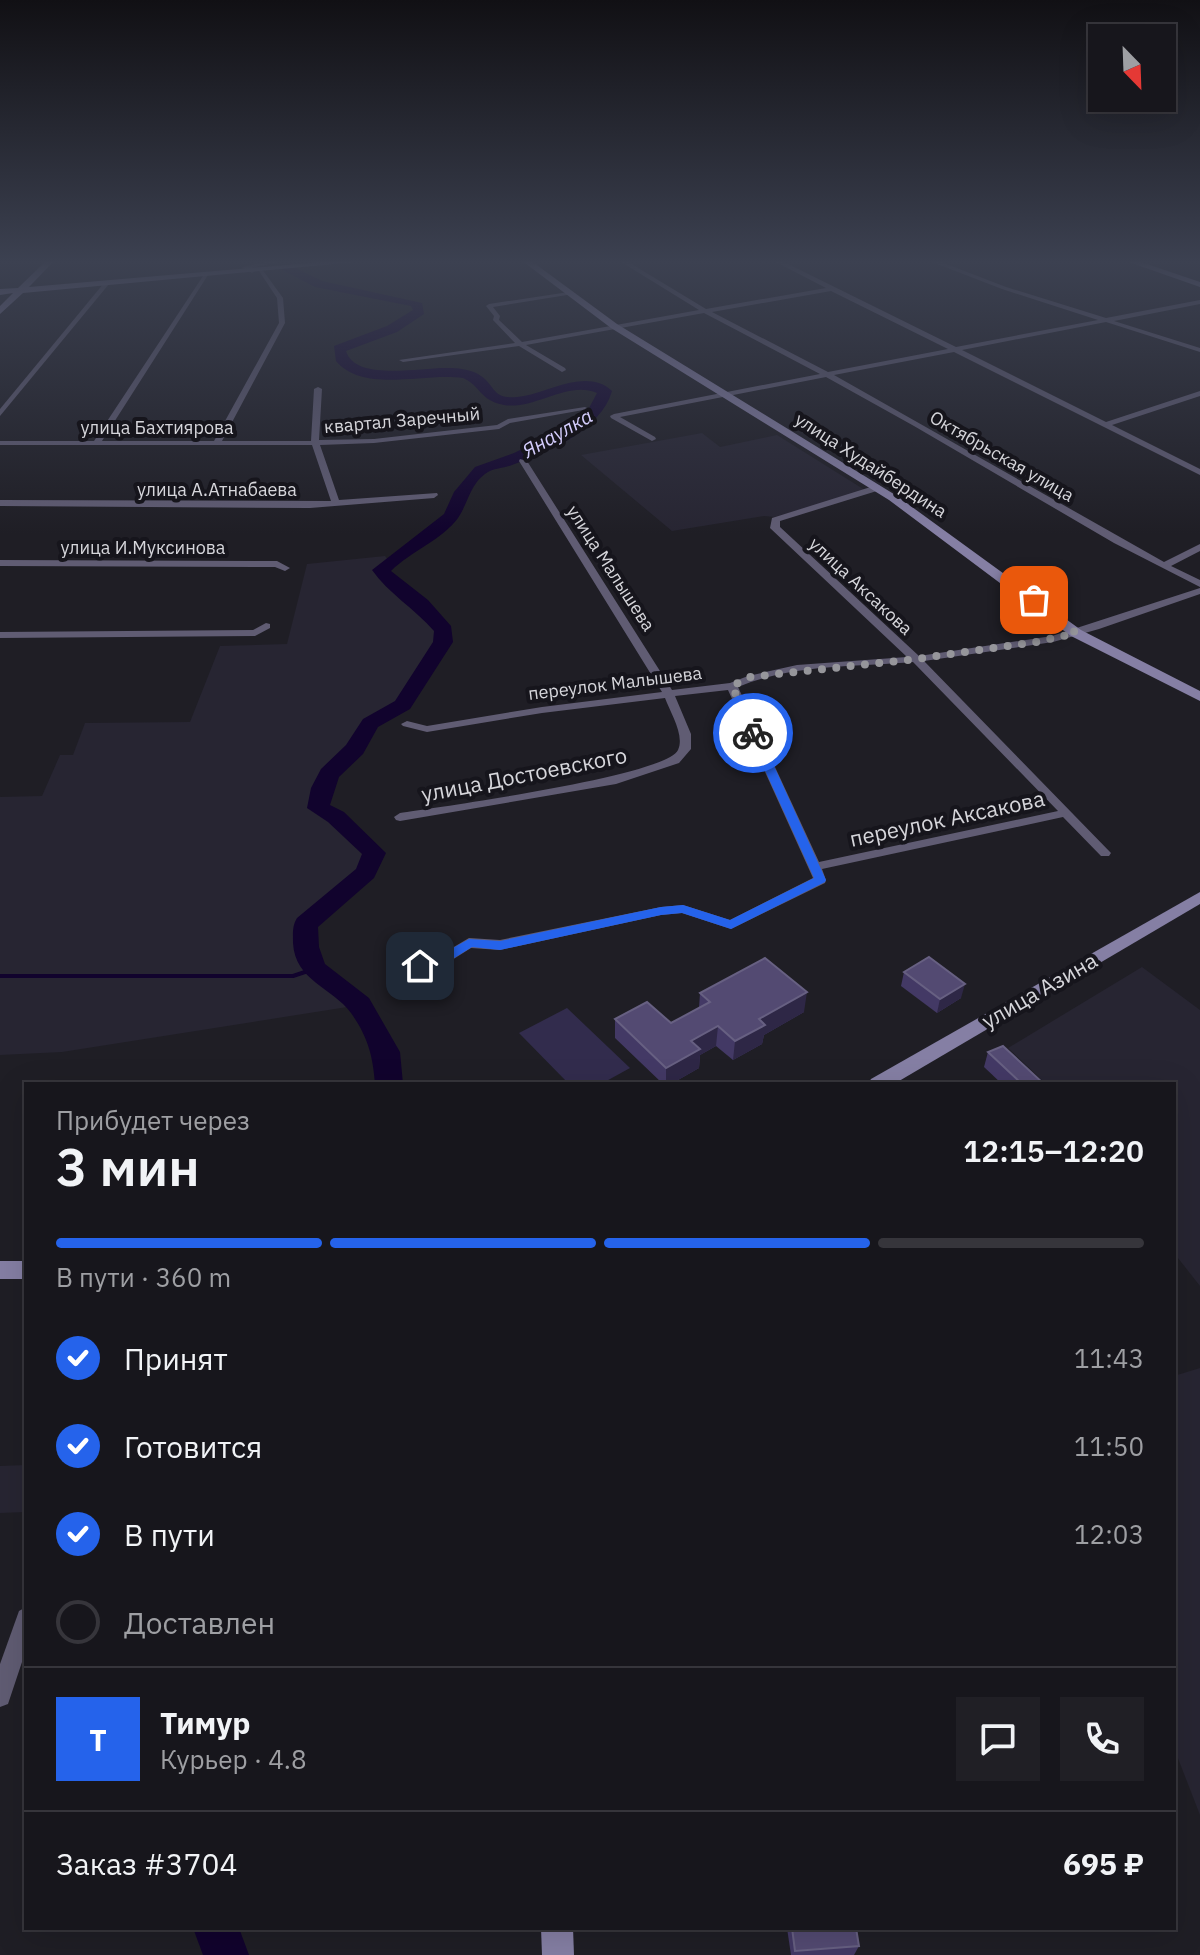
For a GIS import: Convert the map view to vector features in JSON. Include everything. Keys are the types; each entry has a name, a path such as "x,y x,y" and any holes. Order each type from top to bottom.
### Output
{"street":[{"path":"0,414 51,351"},
{"path":"96,443 156,351"},
{"path":"217,442 267,351"},
{"path":"403,360 467,351"},
{"path":"532,351 562,370"},
{"name":"улица Худайбердина","path":"655,351 877,488 1076,633 1200,697"},
{"name":"Октябрьская улица","path":"782,351 1200,584"},
{"path":"652,439 614,416 952,351"},
{"path":"960,351 1200,472"},
{"name":"квартал Заречный","path":"318,389 315,443 336,503"},
{"path":"1107,424 1153,412 1200,393"},
{"name":"квартал Заречный","path":"315,443 374,441 499,427 508,421 585,409"},
{"name":"улица Бахтиярова","path":"0,443 315,443"},
{"name":"улица Малышева","path":"523,461 669,694"},
{"name":"улица Аксакова","path":"877,488 775,520 775,528 916,659 1105,853"},
{"name":"улица А.Атнабаева","path":"0,503 336,503 434,495"},
{"path":"1163,566 1200,547"},
{"name":"улица И.Муксинова","path":"0,563 277,564 285,568"},
{"name":"переулок Малышева","path":"407,724 427,729 732,686 750,677 776,672 916,659 1036,642 1076,633 1200,591"},
{"path":"0,635 255,633 266,626"},
{"path":"405,955 410,967 420,966 447,957 469,943 500,945 661,911 683,909 731,925 820,880 732,686"},
{"name":"улица Достоевского","path":"400,817 616,780 675,761 685,749 685,734 669,694"},
{"name":"переулок Аксакова","path":"815,867 1067,813"},
{"name":"улица Азина","path":"881,1082 1200,897"},
{"path":"0,1270 24,1270"},
{"path":"0,1696 24,1624"},
{"path":"557,1930 558,1955"}],"shaded area":[{"path":"702,433 720,447 777,435 868,492 774,517 672,531 581,455"},
{"path":"385,556 389,561 381,570 387,578 421,604 444,630 436,656 403,705 370,723 355,749 329,774 322,788 318,808 336,817 374,853 366,873 306,924 306,947 314,969 360,1005 62,1052 0,1055 0,797 42,796 60,755 73,755 85,723 190,722 220,646 287,644 307,564"},
{"path":"1142,967 1200,1010 1200,1286 1176,1256 1176,1082 1044,1082 1008,1048"},
{"path":"567,1008 630,1068 605,1082 567,1082 519,1033"},
{"path":"1200,1368 1200,1815 1176,1753 1176,1375"},
{"path":"24,1465 24,1512 0,1513 0,1466"}],"building":[{"path":"929,957 965,984 940,999 904,972"},
{"path":"765,958 807,992 759,1019 765,1025 735,1041 718,1026 691,1041 700,1049 666,1068 615,1019 647,1002 671,1023 710,1002 700,993"},
{"path":"1003,1046 1042,1082 1020,1082 988,1052"},
{"path":"792,1930 856,1930 859,1946 795,1951"}],"waterway":[{"name":"Янаулка","path":"340,351 342,361 351,369 364,373 464,374 476,379 490,395 507,401 526,400 574,386 586,385 605,391 602,402 593,413 566,434 519,457 480,470 462,492 450,517 381,570 421,604 444,630 443,642 403,705 370,723 355,749 329,774 322,788 318,808 336,817 374,853 366,873 306,924 306,947 314,969 360,1005 386,1052 389,1082"},
{"path":"0,976 293,976 314,969"},
{"name":"Янаулка","path":"217,1930 226,1955"}],"way so far":[{"path":"753,733 732,686 750,677 916,659 1036,642 1076,633 1034,600"}],"route":[{"path":"420,966 447,957 469,943 500,945 661,911 683,909 731,925 820,880 753,733"}]}
